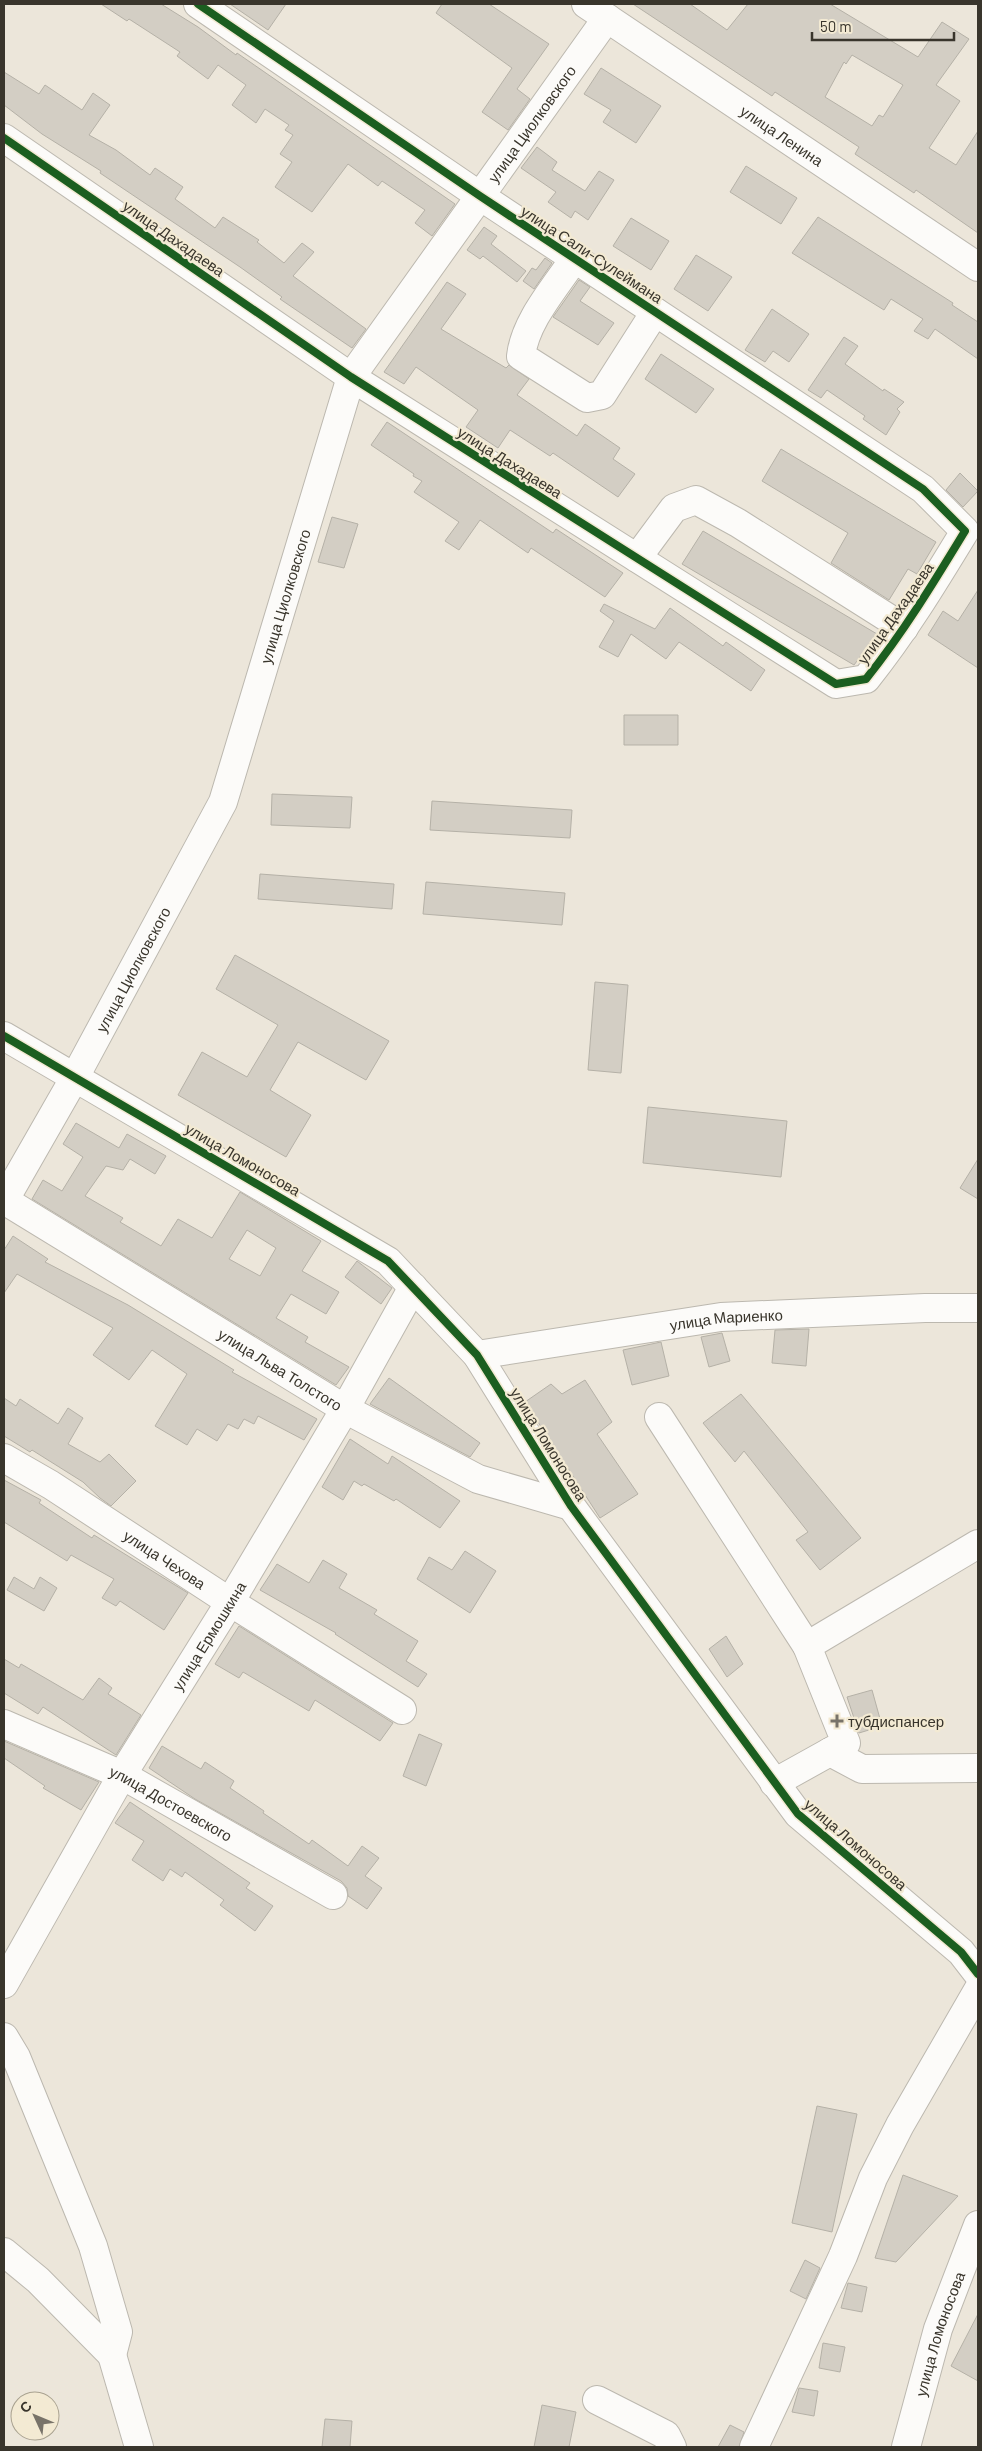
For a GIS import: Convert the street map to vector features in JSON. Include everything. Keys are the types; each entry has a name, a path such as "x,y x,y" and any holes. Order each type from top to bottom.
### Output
{"street":[{"name":"улица Сали-Сулеймана","path":"198,4 574,259 924,490 965,531"},
{"name":"улица Циолковского","path":"4,1200 75,1077 224,802 351,377 480,196 597,11"},
{"name":"улица Ленина","path":"597,11 978,267"},
{"name":"улица Дахадаева","path":"4,138 351,377 836,684 866,679 904,628 965,531"},
{"path":"574,259 540,309 523,343 521,356 586,398 602,395 655,312"},
{"path":"637,558 674,508 696,500 738,523 904,628"},
{"name":"улица Ломоносова","path":"4,1036 388,1260 477,1356 571,1506 798,1814 961,1952 978,1974"},
{"name":"улица Льва Толстого","path":"4,1200 345,1409 478,1479 571,1506"},
{"name":"улица Ермошкина","path":"4,1981 122,1775 230,1602 345,1409 413,1287"},
{"name":"улица Мариенко","path":"477,1356 721,1317 924,1308 978,1308"},
{"path":"660,1417 806,1646 846,1743 774,1782"},
{"name":"улица Чехова","path":"4,1458 51,1485 230,1602 402,1710"},
{"path":"806,1646 978,1544"},
{"name":"улица Достоевского","path":"4,1724 122,1775 333,1895"},
{"path":"830,1752 862,1769 978,1768"},
{"path":"754,2447 842,2256 873,2178 900,2125 978,1990"},
{"path":"4,2037 16,2057 93,2246 118,2332 112,2355"},
{"name":"улица Ломоносова","path":"906,2447 938,2328 978,2224"},
{"path":"4,2252 38,2280 112,2355 140,2447"},
{"path":"597,2400 666,2435 672,2447"}],"building":[{"path":"101,4 161,4 198,27 236,55 237,53 455,204 432,236 415,223 425,210 382,181 378,186 348,164 312,212 275,187 292,162 280,154 293,135 285,130 289,125 265,109 256,123 232,105 246,85 218,65 208,79 177,56 180,52 129,19 127,21"},
{"path":"230,4 286,4 268,30"},
{"path":"442,4 489,4 549,44 517,89 530,99 508,130 482,112 512,68 436,13"},
{"path":"633,4 690,4 727,30 748,4 830,4 918,57 942,22 969,39 936,85 960,101 929,148 956,165 978,131 978,233 916,190 914,193 855,154 859,147 775,92 772,96","holes":["852,55 903,85 883,117 879,115 872,126 825,97 844,62 846,64"]},
{"path":"601,68 661,106 636,143 603,122 611,110 584,94"},
{"path":"4,72 39,94 45,85 82,110 93,93 110,105 89,135 116,150 150,175 155,168 183,187 175,199 215,228 223,217 259,240 257,242 284,263 302,243 314,252 293,276 366,329 352,348 280,299 282,297 240,267 100,173 101,171 42,134 4,105"},
{"path":"537,147 557,162 552,170 585,191 599,171 614,180 588,220 575,211 571,218 548,202 556,192 521,168"},
{"path":"746,166 797,198 781,224 730,192"},
{"path":"818,217 953,303 952,305 978,322 978,359 935,329 928,339 914,331 923,319 891,299 884,310 792,253"},
{"path":"631,218 669,241 651,270 613,246"},
{"path":"484,227 497,236 491,244 526,271 517,282 483,256 480,259 467,250"},
{"path":"696,255 732,277 708,311 674,289"},
{"path":"545,258 552,263 534,289 523,281 532,268 536,270"},
{"path":"579,280 590,287 580,301 614,323 598,345 553,317"},
{"path":"447,282 466,294 441,329 506,368 509,365 529,379 517,395 577,436 585,424 620,448 613,459 635,474 618,497 553,453 550,456 510,430 498,448 466,427 478,410 416,367 404,384 384,372"},
{"path":"772,309 809,334 789,362 773,351 765,362 745,350"},
{"path":"844,337 858,346 845,364 883,391 884,389 904,402 897,409 900,412 886,435 863,419 865,416 827,390 821,398 808,390"},
{"path":"661,354 714,389 696,413 645,379"},
{"path":"387,422 553,533 556,529 623,573 605,597 531,548 528,553 480,520 459,550 445,541 459,522 414,492 422,481 371,445"},
{"path":"781,449 936,542 917,574 908,569 889,600 831,563 848,533 762,481"},
{"path":"960,473 978,491 963,507 946,490"},
{"path":"332,517 358,524 344,568 318,562"},
{"path":"703,531 877,634 854,665 682,564"},
{"path":"978,590 978,668 928,635 943,611 958,621"},
{"path":"604,604 655,629 670,608 723,646 726,642 765,670 751,691 679,642 666,659 631,634 618,657 599,647 614,621 600,611"},
{"path":"624,715 678,715 678,745 624,745"},
{"path":"272,794 352,797 350,828 271,825"},
{"path":"432,801 572,810 570,838 430,830"},
{"path":"260,874 394,884 392,909 258,899"},
{"path":"426,882 565,893 562,925 423,914"},
{"path":"235,955 389,1041 366,1080 298,1042 270,1090 311,1115 286,1157 178,1095 202,1052 247,1077 278,1025 216,989"},
{"path":"595,982 628,985 621,1073 588,1070"},
{"path":"648,1107 787,1121 781,1177 643,1163"},
{"path":"76,1123 119,1148 127,1134 166,1156 155,1174 130,1159 123,1170 106,1166 85,1196 123,1218 120,1222 161,1246 178,1219 212,1238 240,1192 321,1241 302,1271 339,1292 326,1314 291,1294 276,1318 308,1337 305,1342 349,1367 336,1385 32,1199 43,1180 62,1191 83,1157 63,1144","holes":["247,1230 276,1248 260,1276 229,1259"]},
{"path":"978,1159 978,1199 960,1188"},
{"path":"13,1236 48,1259 45,1262 128,1305 234,1370 232,1372 317,1419 304,1440 258,1416 254,1424 244,1419 238,1429 228,1424 217,1441 197,1429 187,1445 155,1426 187,1374 152,1350 129,1380 93,1355 113,1328 17,1274 4,1293 4,1250"},
{"path":"357,1261 392,1288 381,1304 345,1277"},
{"path":"809,1329 806,1366 772,1363 775,1330"},
{"path":"722,1333 730,1361 709,1367 701,1337"},
{"path":"661,1342 669,1376 632,1385 623,1350"},
{"path":"389,1378 480,1443 470,1457 370,1404"},
{"path":"585,1380 612,1422 597,1434 638,1494 600,1518 525,1402 551,1384 562,1394"},
{"path":"741,1394 861,1538 820,1570 796,1540 808,1532 744,1451 735,1462 703,1423"},
{"path":"4,1398 16,1406 20,1399 58,1424 68,1408 83,1418 68,1444 100,1462 109,1454 136,1481 111,1506 83,1482 32,1450 30,1452 4,1436"},
{"path":"350,1439 388,1464 392,1456 460,1501 440,1528 396,1499 394,1501 364,1484 362,1486 354,1481 343,1500 322,1487"},
{"path":"4,1480 41,1500 39,1503 92,1538 94,1535 188,1593 164,1630 120,1601 116,1606 102,1598 114,1579 71,1555 67,1561 4,1522"},
{"path":"465,1551 496,1571 470,1613 417,1579 429,1557 452,1570"},
{"path":"323,1560 347,1574 339,1588 377,1610 374,1614 418,1641 406,1661 427,1674 418,1687 336,1633 260,1590 277,1564 309,1583"},
{"path":"14,1577 34,1589 40,1577 57,1588 44,1611 7,1590"},
{"path":"239,1626 393,1723 380,1741 315,1700 309,1711 243,1672 239,1678 215,1664"},
{"path":"726,1636 743,1664 727,1677 709,1649"},
{"path":"4,1659 19,1668 21,1664 83,1700 99,1678 112,1688 108,1694 141,1715 116,1755 43,1707 38,1714 4,1693"},
{"path":"872,1690 882,1726 859,1733 847,1697"},
{"path":"419,1734 442,1744 426,1786 403,1776"},
{"path":"4,1741 99,1782 81,1810 43,1788 45,1786 4,1758"},
{"path":"162,1746 201,1769 205,1762 234,1781 230,1788 264,1811 263,1813 309,1844 312,1840 348,1866 362,1846 379,1858 365,1876 382,1888 367,1909 348,1896 347,1888 341,1881 195,1799 149,1768"},
{"path":"130,1802 250,1883 246,1888 273,1906 255,1931 220,1905 224,1900 185,1872 182,1877 170,1869 163,1881 132,1860 144,1841 115,1823"},
{"path":"817,2106 857,2114 832,2232 792,2223"},
{"path":"903,2175 958,2196 896,2262 875,2258"},
{"path":"805,2260 820,2268 806,2299 790,2291"},
{"path":"848,2283 867,2287 862,2312 841,2308"},
{"path":"978,2314 978,2381 951,2366"},
{"path":"823,2343 845,2347 840,2372 819,2368"},
{"path":"799,2388 818,2391 814,2416 792,2412"},
{"path":"542,2405 576,2412 569,2447 534,2447"},
{"path":"325,2419 352,2421 350,2447 322,2447"},
{"path":"730,2425 744,2432 739,2447 718,2447"}],"cycle path":[{"path":"4,138 351,377 836,684 866,679 880,662 930,588 965,531 923,489 480,196 198,4"},
{"path":"4,1036 388,1261 477,1355 571,1506 798,1814 961,1952 978,1974"}],"place":[{"name":"тубдиспансер","path":"837,1721"}]}
